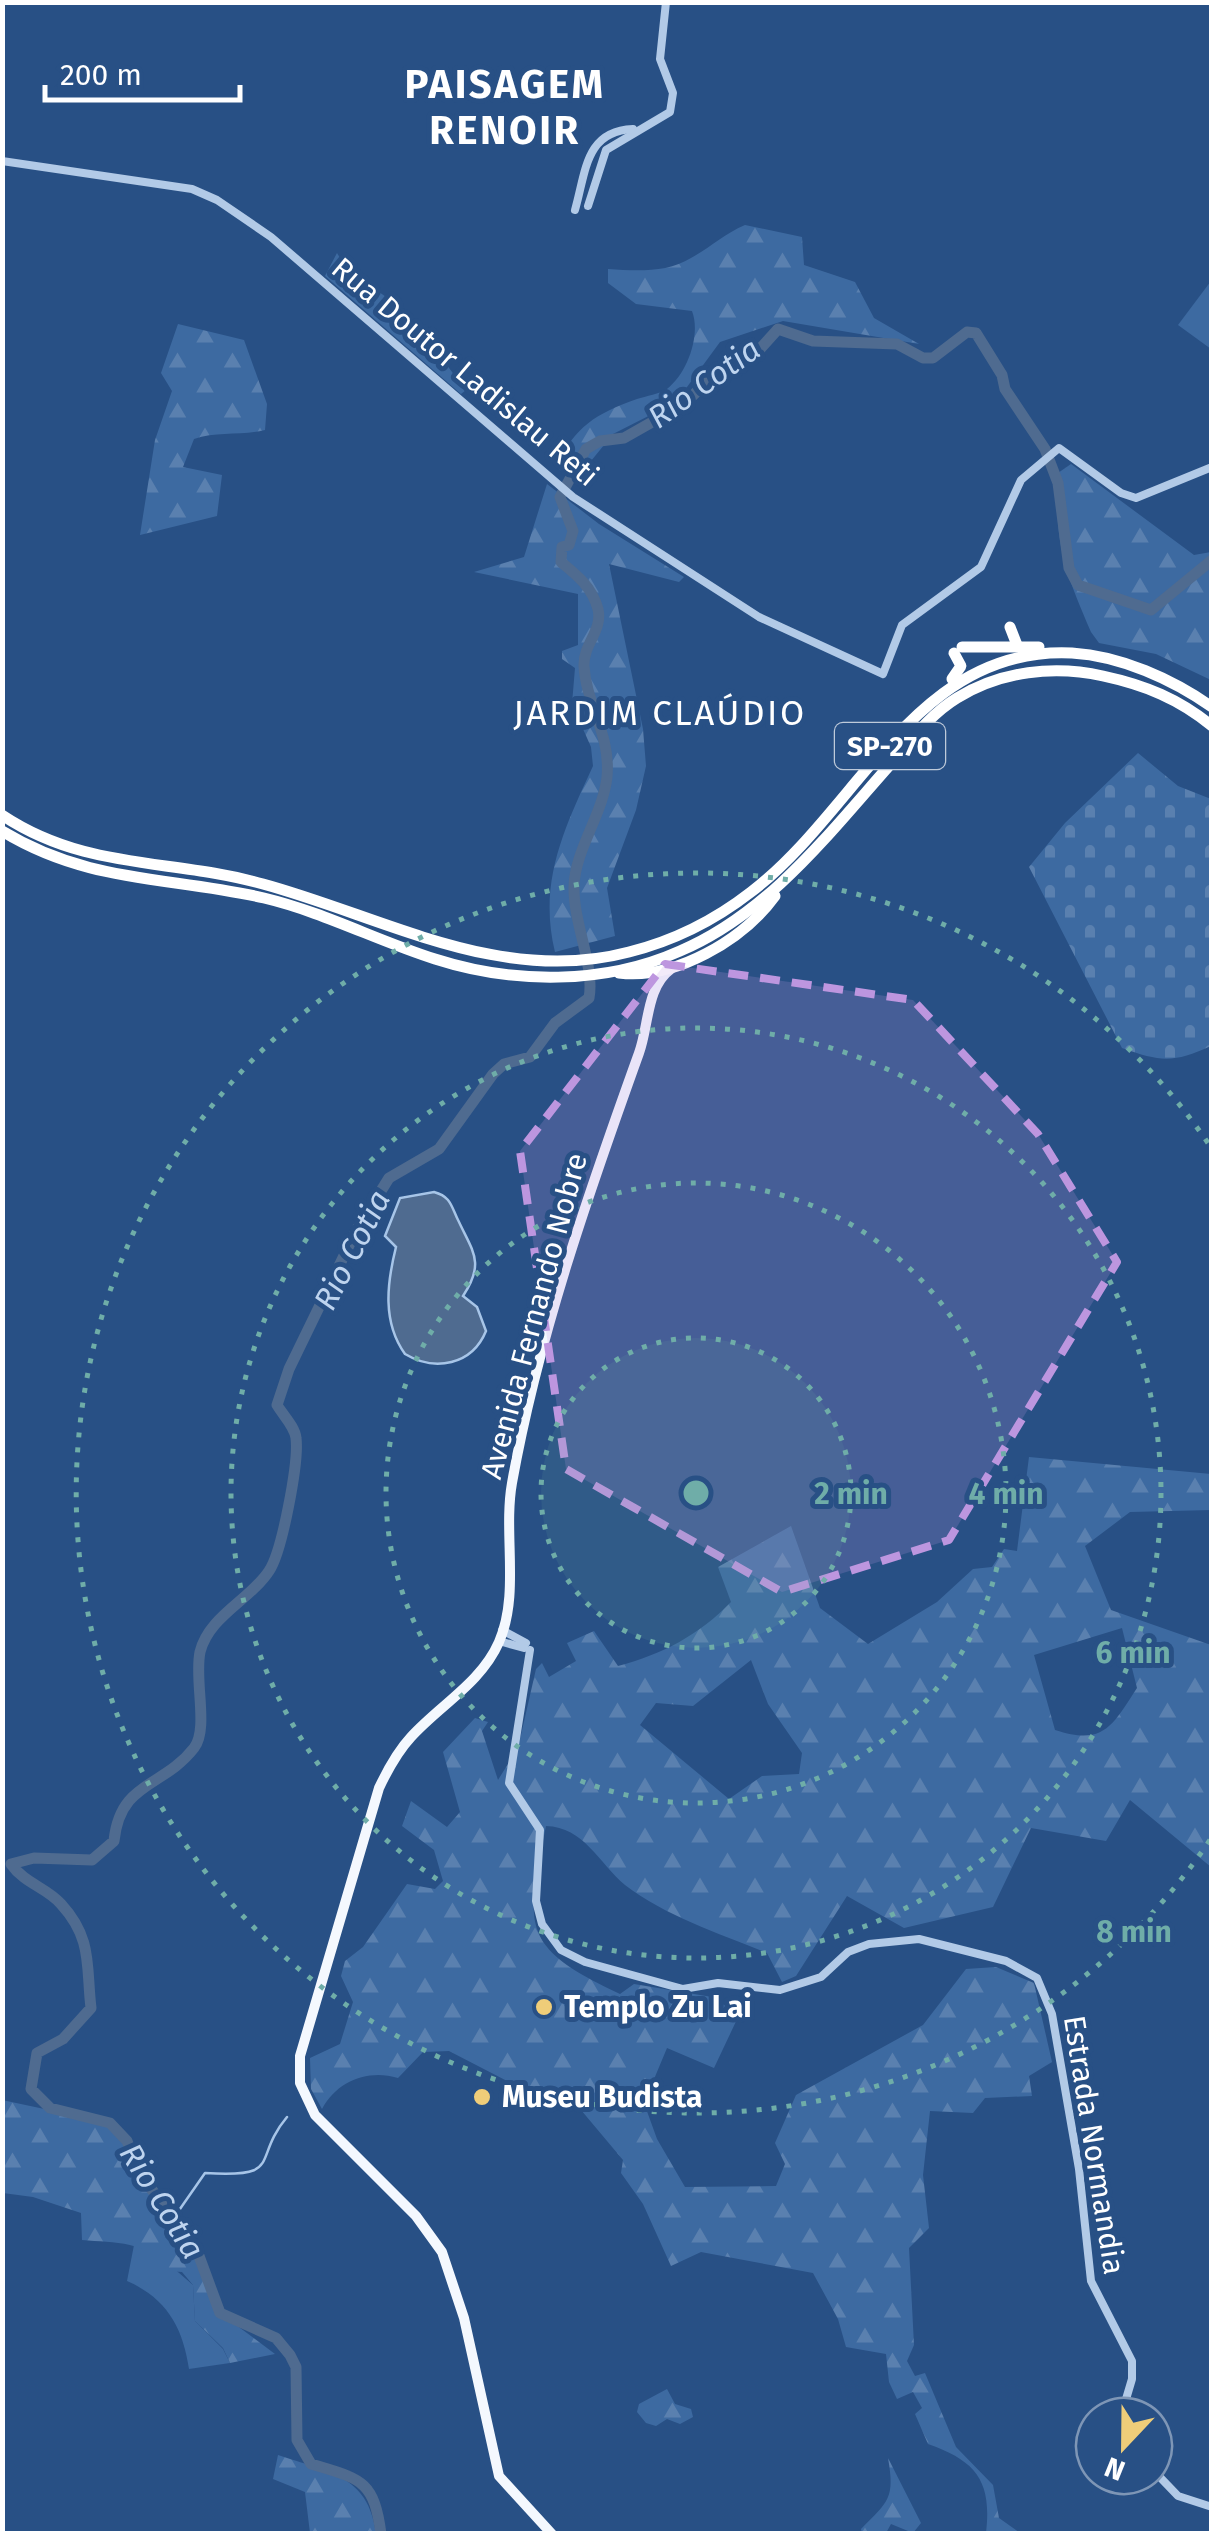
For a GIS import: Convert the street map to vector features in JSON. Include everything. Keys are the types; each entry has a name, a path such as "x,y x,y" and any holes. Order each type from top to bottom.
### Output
{"highway":[{"path":"1010,627 1018,646"},
{"path":"946,687 960,666 958,650 1018,646 1082,654"},
{"name":"SP-270","path":"2,815 51,843 101,859 243,878 483,955 570,961 602,957 682,934 753,892 946,687 1006,657 1082,654 1164,678 1212,707"},
{"name":"SP-270","path":"2,832 87,870 226,890 288,904 476,970 576,976 654,961 700,941 740,917 787,877 942,709 1006,676 1054,670 1113,678 1167,695 1212,726"},
{"path":"606,972 636,975 676,966 750,924 787,877"}],"main road":[{"path":"652,998 660,980 676,966"},
{"path":"636,975 648,986 652,998"},
{"name":"Avenida Fernando Nobre","path":"501,1636 508,1598 511,1490 524,1431 588,1196 644,1040 652,998"},
{"path":"501,1636 457,1697 400,1750 379,1788 306,2028 300,2083 326,2130 416,2216 442,2252 464,2318 490,2450 499,2476 514,2497 552,2534"}],"street":[{"path":"588,206 606,150 666,116 672,106 672,93 660,59 666,2"},
{"path":"575,210 596,142 613,130 637,129"},
{"name":"Rua Doutor Ladislau Reti","path":"2,160 192,189 217,200 271,237 569,494 759,617 882,674 902,625 981,567 1021,480 1056,450 1136,498 1212,467"},
{"name":"Estrada Normandia","path":"501,1636 527,1647 509,1783 540,1830 537,1911 561,1950 585,1962 677,1988 718,1983 780,1990 821,1977 832,1962 848,1952 870,1944 919,1939 1006,1961 1037,1978 1052,2014 1079,2170 1091,2281 1132,2361 1127,2396"},
{"path":"1174,2492 1212,2507"}],"highlighted area":[{"path":"665,964 913,1000 1038,1134 1117,1262 949,1540 782,1592 566,1469 520,1151"}],"green space":[{"path":"745,225 802,237 804,265 855,282 874,318 919,344 783,321 720,342 676,402 613,434 573,483 556,466 579,431 609,410 667,389 687,363 694,342 692,311 636,304 608,283 608,269 672,266"},
{"path":"337,253 358,278 410,318 466,390 461,394 325,276"},
{"path":"1211,281 1211,349 1178,325"},
{"path":"178,324 244,340 267,404 265,430 194,439 183,467 222,475 217,516 140,535 155,440 172,391 161,373"},
{"path":"1071,464 1194,555 1211,552 1211,680 1156,654 1099,643 1091,632 1068,572 1060,537 1058,473"},
{"path":"547,484 599,524 684,577 679,582 609,564 643,729 646,766 636,810 607,888 615,936 555,952 552,879 564,834 593,766 591,747 572,704 575,668 562,659 562,651 578,645 578,594 474,572 524,557"},
{"path":"1138,753 1178,786 1211,799 1211,1046 1177,1058 1147,1056 1122,1048 1029,867 1065,823"},
{"path":"1029,1457 1211,1474 1211,1510 1130,1512 1085,1546 1111,1610 1211,1645 1211,1867 1130,1800 1106,1841 1031,1828 993,1907 904,1928 847,1896 796,1976 782,1982 767,1953 694,1924 641,1896 625,1885 581,1839 559,1828 546,1826 534,1912 547,1947 563,1962 620,1994 634,1984 712,1997 739,2015 714,2068 667,2048 644,2103 657,2139 685,2187 776,2186 785,2164 775,2143 796,2095 923,2025 966,1969 996,1967 1034,1983 1052,2062 1029,2076 1032,2096 985,2098 973,2113 930,2111 923,2175 929,2228 909,2248 914,2345 907,2361 915,2376 925,2373 956,2447 993,2485 999,2518 1020,2533 986,2533 986,2500 978,2476 959,2458 928,2444 915,2414 922,2408 913,2392 897,2399 889,2382 886,2354 846,2347 838,2319 813,2273 701,2252 671,2266 643,2204 621,2173 623,2160 576,2104 561,2109 449,2051 423,2052 398,2078 376,2075 354,2080 336,2091 322,2109 311,2089 310,2058 340,2044 353,2002 341,1976 345,1961 363,1947 407,1884 435,1889 443,1881 434,1850 402,1826 411,1801 447,1827 460,1812 443,1752 475,1718 488,1722 482,1731 498,1780 518,1748 536,1669 542,1663 549,1677 576,1661 567,1643 594,1631 618,1666 679,1642 731,1602 718,1567 791,1526 820,1608 868,1644 937,1602 973,1569 992,1567 1004,1549 1017,1551","holes":["1122,1628 1137,1688 1113,1722 1096,1734 1085,1736 1055,1730 1034,1655","751,1660 768,1704 802,1753 799,1774 762,1776 729,1799 640,1725 656,1703 693,1706"]},
{"path":"2,2100 110,2123 127,2141 140,2173 199,2256 220,2313 275,2354 230,2363 223,2348 195,2321 193,2285 182,2272 168,2271 141,2248 82,2240 81,2213 33,2197 3,2193"},
{"path":"134,2245 157,2254 193,2285 195,2321 223,2349 230,2363 189,2369 182,2340 170,2316 152,2296 127,2281"},
{"path":"667,2389 675,2404 691,2409 693,2417 680,2424 667,2419 656,2426 646,2423 637,2412 639,2404"},
{"path":"278,2455 328,2472 354,2487 372,2513 376,2533 310,2533 305,2492 273,2479"},
{"path":"888,2458 921,2523 913,2533 891,2524 886,2533 862,2533 861,2529 888,2498"}],"shaded area":[{"path":"434,1192 450,1203 472,1250 474,1275 463,1296 477,1307 486,1331 472,1351 440,1364 405,1354 398,1342 389,1302 396,1247 385,1236 400,1198"}],"waterway":[{"name":"Rio Cotia","path":"381,2534 374,2502 362,2484 311,2464 297,2440 296,2367 290,2355 276,2338 220,2313 199,2256 140,2173 127,2141 110,2123 50,2108 31,2089 37,2053 63,2039 91,2008 88,1966 83,1941 71,1917 55,1898 11,1864 34,1858 92,1860 114,1841 118,1821 134,1796 194,1748 200,1729 199,1663 205,1639 269,1571 284,1527 296,1438 277,1405 289,1369 356,1231 389,1178 439,1149 493,1074 504,1064 530,1057 555,1023 589,998 589,972 574,886 579,859 607,777 605,747 584,666 599,617 588,588 561,562 562,547 569,545 573,531 560,497 586,449 600,441 624,438 684,404 713,376 760,349 778,329 813,341 897,344 923,358 933,358 967,332 976,333 1002,375 1005,389 1045,449 1058,483 1069,568 1078,585 1151,610 1212,560"},
{"path":"173,2219 205,2173 257,2169 287,2117"}],"place":[{"name":"Templo Zu Lai","path":"544,2007"},
{"name":"Museu Budista","path":"482,2097"}],"district":[{"name":"PAISAGEM RENOIR","path":"505,107"},
{"name":"JARDIM CLAÚDIO","path":"660,713"}]}
